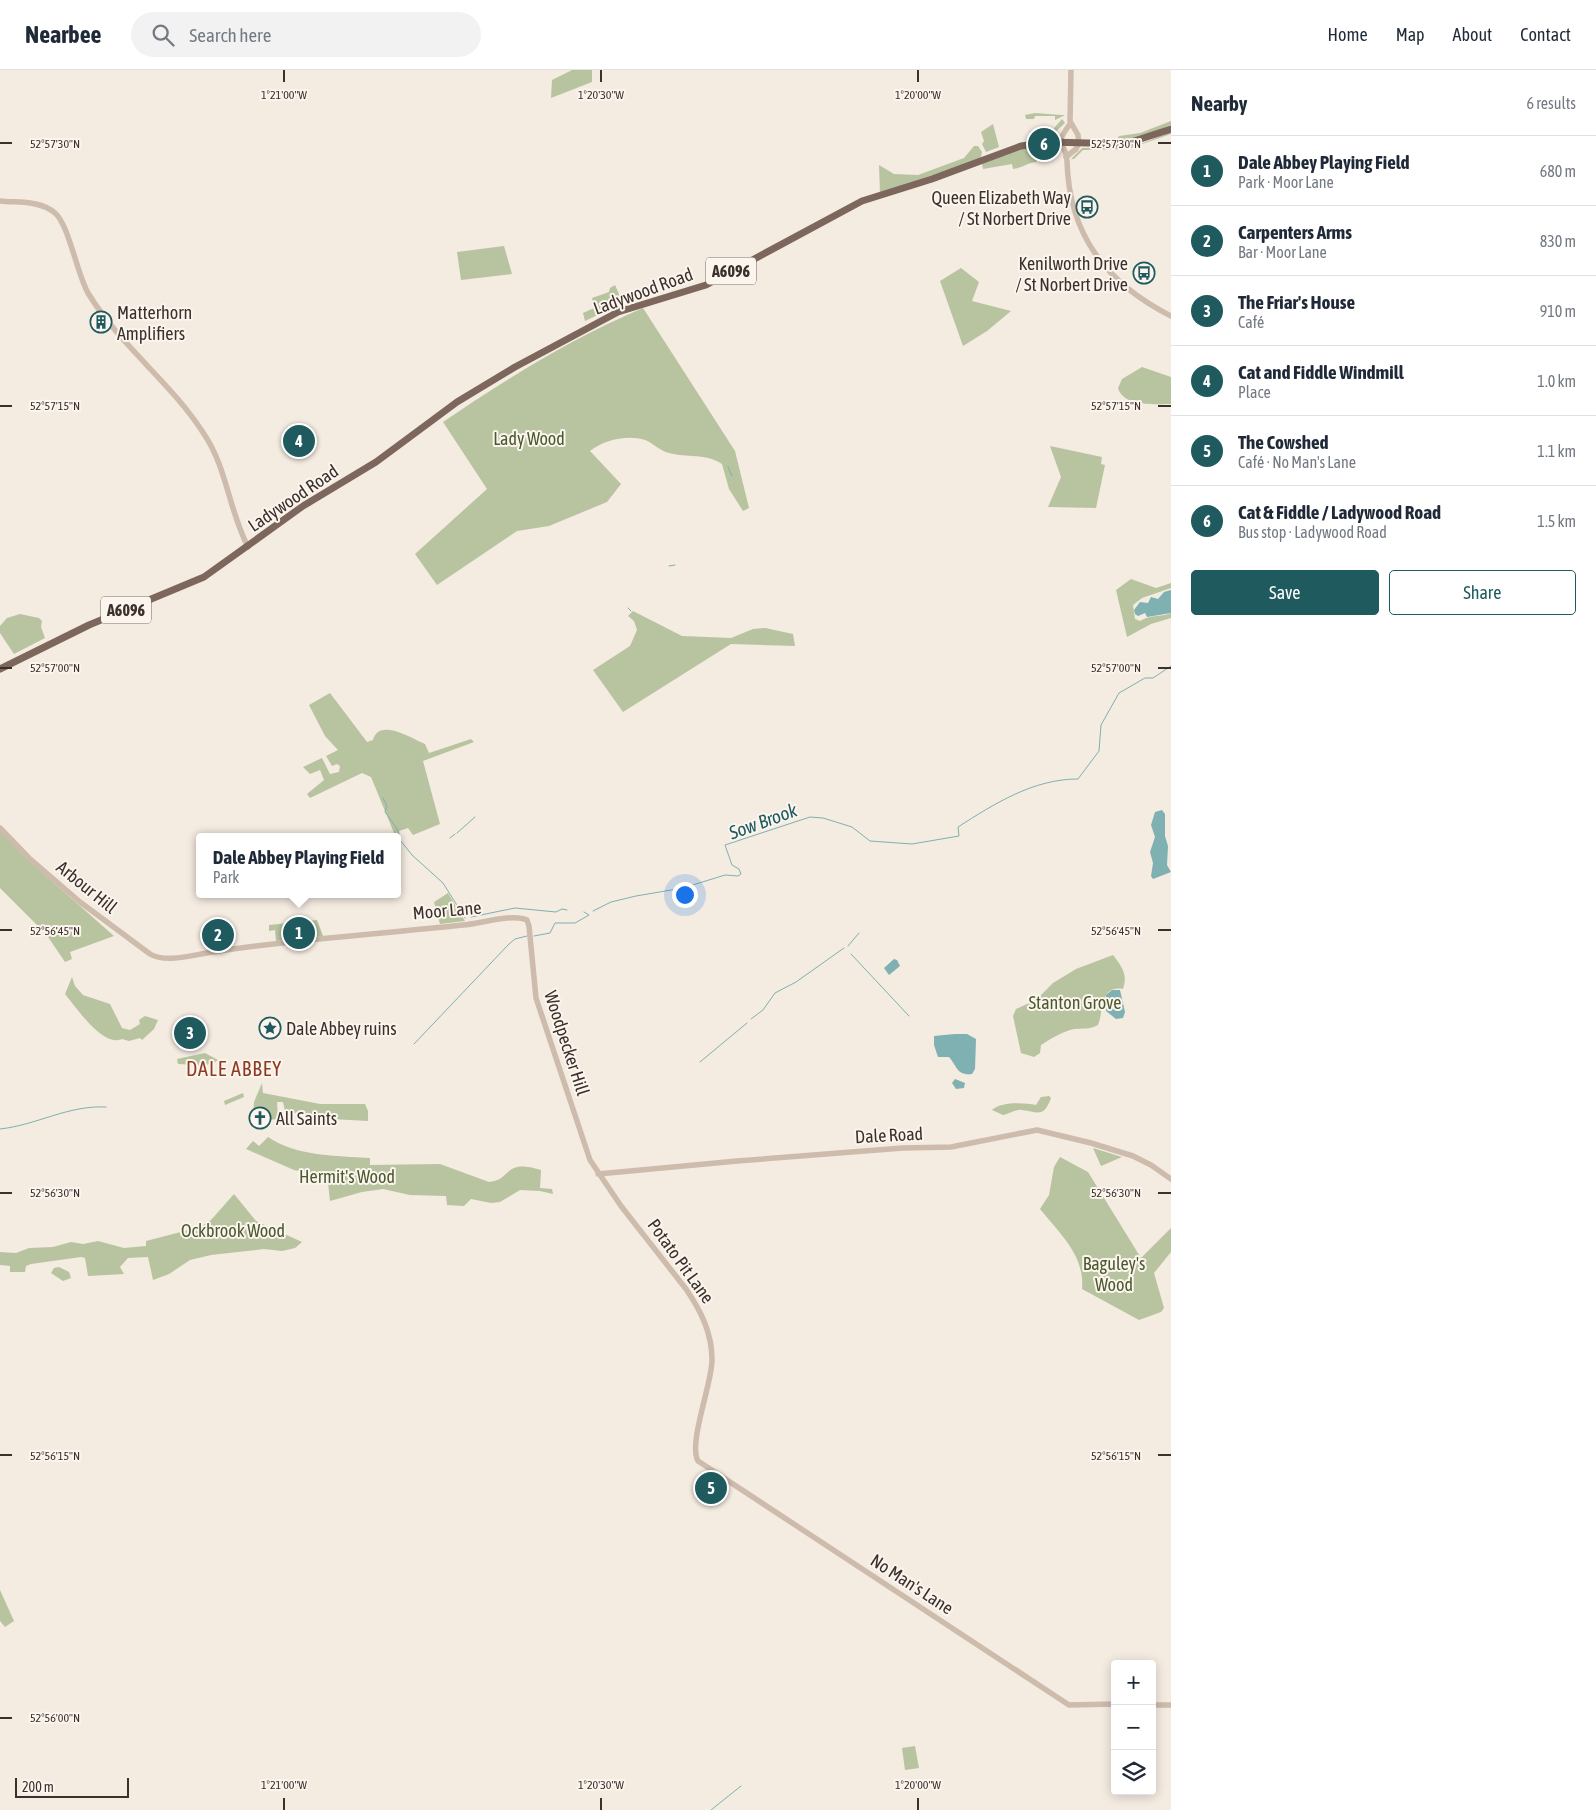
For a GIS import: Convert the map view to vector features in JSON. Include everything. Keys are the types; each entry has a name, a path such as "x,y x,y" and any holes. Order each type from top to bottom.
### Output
{"main road":[{"name":"Ladywood Road","path":"248,547 303,506 376,462 457,402 598,322 629,308 706,284 862,201 932,179 1021,146 1040,142 1125,144 1171,128"},
{"name":"A6096","path":"0,669 89,625 189,584 248,547"}],"street":[{"path":"1072,70 1070,124 1060,142 1066,157 1070,199 1078,222 1092,250 1118,280 1143,300 1171,316"},
{"path":"1066,157 1076,149 1079,143 1078,135 1070,124"},
{"path":"0,201 42,206 58,216 84,286 94,302 122,338 170,389 210,444 248,547"},
{"name":"Arbour Hill","path":"0,828 29,858 80,902 150,954 164,957"},
{"name":"Moor Lane","path":"164,957 281,942 457,926 510,918 524,919"},
{"name":"Woodpecker Hill","path":"524,919 529,926 532,977 536,998 590,1160 598,1174"},
{"name":"Dale Road","path":"598,1174 747,1160 951,1147 1037,1130 1133,1156 1151,1165 1171,1179"},
{"name":"Potato Pit Lane","path":"598,1174 686,1289 704,1319 712,1360 695,1451 700,1464"},
{"name":"No Man's Lane","path":"700,1464 1069,1705 1111,1704"},
{"path":"1156,1705 1171,1705"}],"green space":[{"path":"572,70 592,70 592,82 551,98 552,80"},
{"path":"1035,113 1065,115 1055,120 1055,116 1035,116 1034,119 1026,119 1025,115"},
{"path":"1062,119 1065,123 1050,137 1032,137 1030,131 1033,134 1049,134"},
{"path":"1171,121 1171,125 1144,136 1130,140 1117,139 1119,136 1140,133"},
{"path":"993,124 999,147 986,152 982,144 984,141 981,132"},
{"path":"1171,132 1171,134 1128,149 1083,150 1074,159 1071,159 1082,148 1125,147 1143,143"},
{"path":"1033,145 1053,146 1055,148 1041,154 1036,162 1019,168 1013,169 1012,164 983,169 982,163"},
{"path":"974,146 978,146 982,152 981,157 977,160 880,193 879,165 894,174 918,175 964,158"},
{"path":"504,246 512,274 461,280 457,252"},
{"path":"961,268 979,282 972,301 1011,311 987,331 963,346 940,281"},
{"path":"615,285 623,303 585,321 583,313 594,308 592,298 609,292 610,288"},
{"name":"Lady Wood","path":"643,308 735,451 749,508 743,511 729,489 722,464 709,458 669,453 648,441 638,438 616,439 595,447 590,451 621,484 607,502 549,526 517,531 437,585 415,554 487,489 443,422 540,360 591,332"},
{"path":"1142,367 1171,377 1171,404 1141,403 1126,399 1121,394 1118,388 1122,379"},
{"path":"1050,446 1102,457 1101,464 1105,465 1096,508 1048,507 1061,477"},
{"path":"1131,579 1156,588 1171,583 1171,588 1142,598 1133,605 1135,619 1140,621 1149,617 1171,613 1171,618 1151,624 1127,637 1116,590"},
{"path":"633,611 682,636 731,638 753,629 765,628 793,634 795,646 731,644 623,712 593,670 630,646 637,630 634,621 628,616"},
{"path":"20,614 39,618 42,621 41,627 45,638 14,654 0,633 0,626 7,618"},
{"path":"330,693 367,742 373,740 376,733 382,730 389,730 405,734 425,744 429,753 471,739 474,742 423,761 440,824 413,835 408,828 399,831 399,833 394,833 371,777 362,773 310,798 307,794 324,780 320,770 310,774 303,767 322,758 330,774 339,772 340,766 337,764 332,766 326,756 338,750 325,736 309,705"},
{"path":"0,831 45,875 114,936 70,952 72,959 65,962 46,934 0,888"},
{"path":"448,893 465,921 440,924 434,902"},
{"path":"317,920 323,936 276,941 275,930 269,931 269,925"},
{"name":"Stanton Grove","path":"1113,955 1123,971 1125,979 1123,989 1110,991 1107,995 1098,1025 1074,1029 1057,1036 1041,1045 1040,1053 1034,1057 1021,1053 1013,1016 1016,1009 1036,1000 1053,983 1076,969"},
{"path":"72,977 75,986 83,995 110,1004 122,1028 130,1030 140,1024 139,1020 145,1016 158,1020 154,1029 142,1040 140,1038 129,1041 107,1038 90,1025 65,994"},
{"path":"205,1053 218,1060 203,1065 178,1064 177,1059"},
{"path":"262,1083 263,1093 320,1104 365,1104 368,1111 368,1121 331,1119 285,1111 283,1102 277,1102 278,1119 258,1121 257,1115 253,1116 254,1102"},
{"path":"243,1093 244,1097 225,1105 224,1101"},
{"path":"1049,1096 1051,1098 1046,1109 1040,1112 1020,1110 1003,1115 992,1110 1007,1104 1036,1105 1041,1097"},
{"name":"Hermit's Wood","path":"268,1137 291,1148 317,1154 370,1158 370,1165 440,1164 489,1182 502,1178 514,1168 529,1167 541,1170 540,1188 552,1189 553,1194 520,1190 500,1202 491,1203 471,1199 464,1206 447,1205 446,1196 410,1195 383,1189 362,1192 330,1201 328,1183 325,1180 314,1174 294,1170 246,1149 253,1141 259,1146"},
{"path":"1093,1148 1122,1157 1101,1166"},
{"name":"Baguley's Wood","path":"1060,1157 1088,1172 1141,1258 1171,1228 1171,1252 1154,1273 1164,1308 1161,1312 1139,1320 1082,1289 1080,1266 1075,1255 1063,1236 1040,1209 1049,1195 1054,1167"},
{"name":"Ockbrook Wood","path":"234,1194 256,1221 302,1242 295,1248 282,1251 264,1249 211,1255 190,1260 169,1274 153,1280 148,1257 128,1258 120,1267 124,1274 88,1276 85,1258 81,1257 31,1264 26,1266 25,1272 10,1272 10,1266 0,1265 0,1252 16,1253 29,1248 53,1247 71,1242 83,1244 98,1241 124,1248 146,1246 146,1241 200,1227 211,1220"},
{"path":"59,1267 69,1272 71,1278 63,1281 51,1273 54,1268"},
{"path":"0,1590 14,1621 5,1627 0,1621"},
{"path":"915,1746 919,1768 905,1770 902,1748"}],"water":[{"path":"1171,590 1171,613 1147,617 1145,613 1138,616 1135,614 1134,610 1140,602 1148,603 1151,597 1158,599 1164,592"},
{"path":"1162,810 1165,814 1165,836 1168,846 1167,865 1171,872 1153,879 1151,876 1153,863 1150,852 1155,837 1151,825 1155,812"},
{"path":"894,959 897,960 900,966 889,975 884,968"},
{"path":"1112,990 1120,990 1125,1012 1123,1018 1116,1019 1106,1011 1106,995"},
{"path":"967,1034 976,1039 975,1069 972,1074 960,1072 949,1057 938,1057 934,1045 934,1036"},
{"path":"955,1079 965,1083 964,1088 956,1089 952,1083"}],"waterway":[{"path":"728,467 732,476"},
{"path":"669,566 675,565"},
{"path":"628,608 631,611"},
{"name":"Sow Brook","path":"593,911 611,902 683,888 725,875 738,876 741,874 739,869 732,865 725,845 810,817 823,818 852,827 870,841 912,844 959,836 958,827 1015,794 1045,783 1078,779 1099,751 1101,725 1119,693 1145,678 1153,678 1171,666"},
{"path":"383,798 387,806 385,812 399,833"},
{"path":"457,833 475,817"},
{"path":"450,838 455,834"},
{"path":"401,841 412,855 443,883 465,918"},
{"path":"471,917 515,908 556,912 562,909 567,910"},
{"name":"Sow Brook","path":"534,936 550,933 555,923 575,923 589,915 584,912"},
{"path":"848,946 859,933"},
{"name":"Sow Brook","path":"414,1044 509,944 515,939 527,936"},
{"path":"751,1019 763,1010 775,993 796,982 844,948"},
{"path":"851,954 909,1016"},
{"path":"700,1062 747,1023"},
{"path":"0,1129 27,1124 79,1109 106,1107"},
{"path":"711,1810 741,1786"}],"place":[{"name":"Cat & Fiddle / Ladywood Road","path":"1044,144"},
{"name":"Queen Elizabeth Way / St Norbert Drive","path":"1087,207"},
{"name":"Kenilworth Drive / St Norbert Drive","path":"1144,273"},
{"name":"Matterhorn Amplifiers","path":"101,322"},
{"name":"Cat and Fiddle Windmill","path":"299,441"},
{"name":"Dale Abbey Playing Field","path":"299,933"},
{"name":"Carpenters Arms","path":"218,935"},
{"name":"Dale Abbey ruins","path":"270,1028"},
{"name":"The Friar's House","path":"190,1033"},
{"name":"All Saints","path":"260,1118"},
{"name":"The Cowshed","path":"711,1488"}],"district":[{"name":"DALE ABBEY","path":"234,1068"}]}
